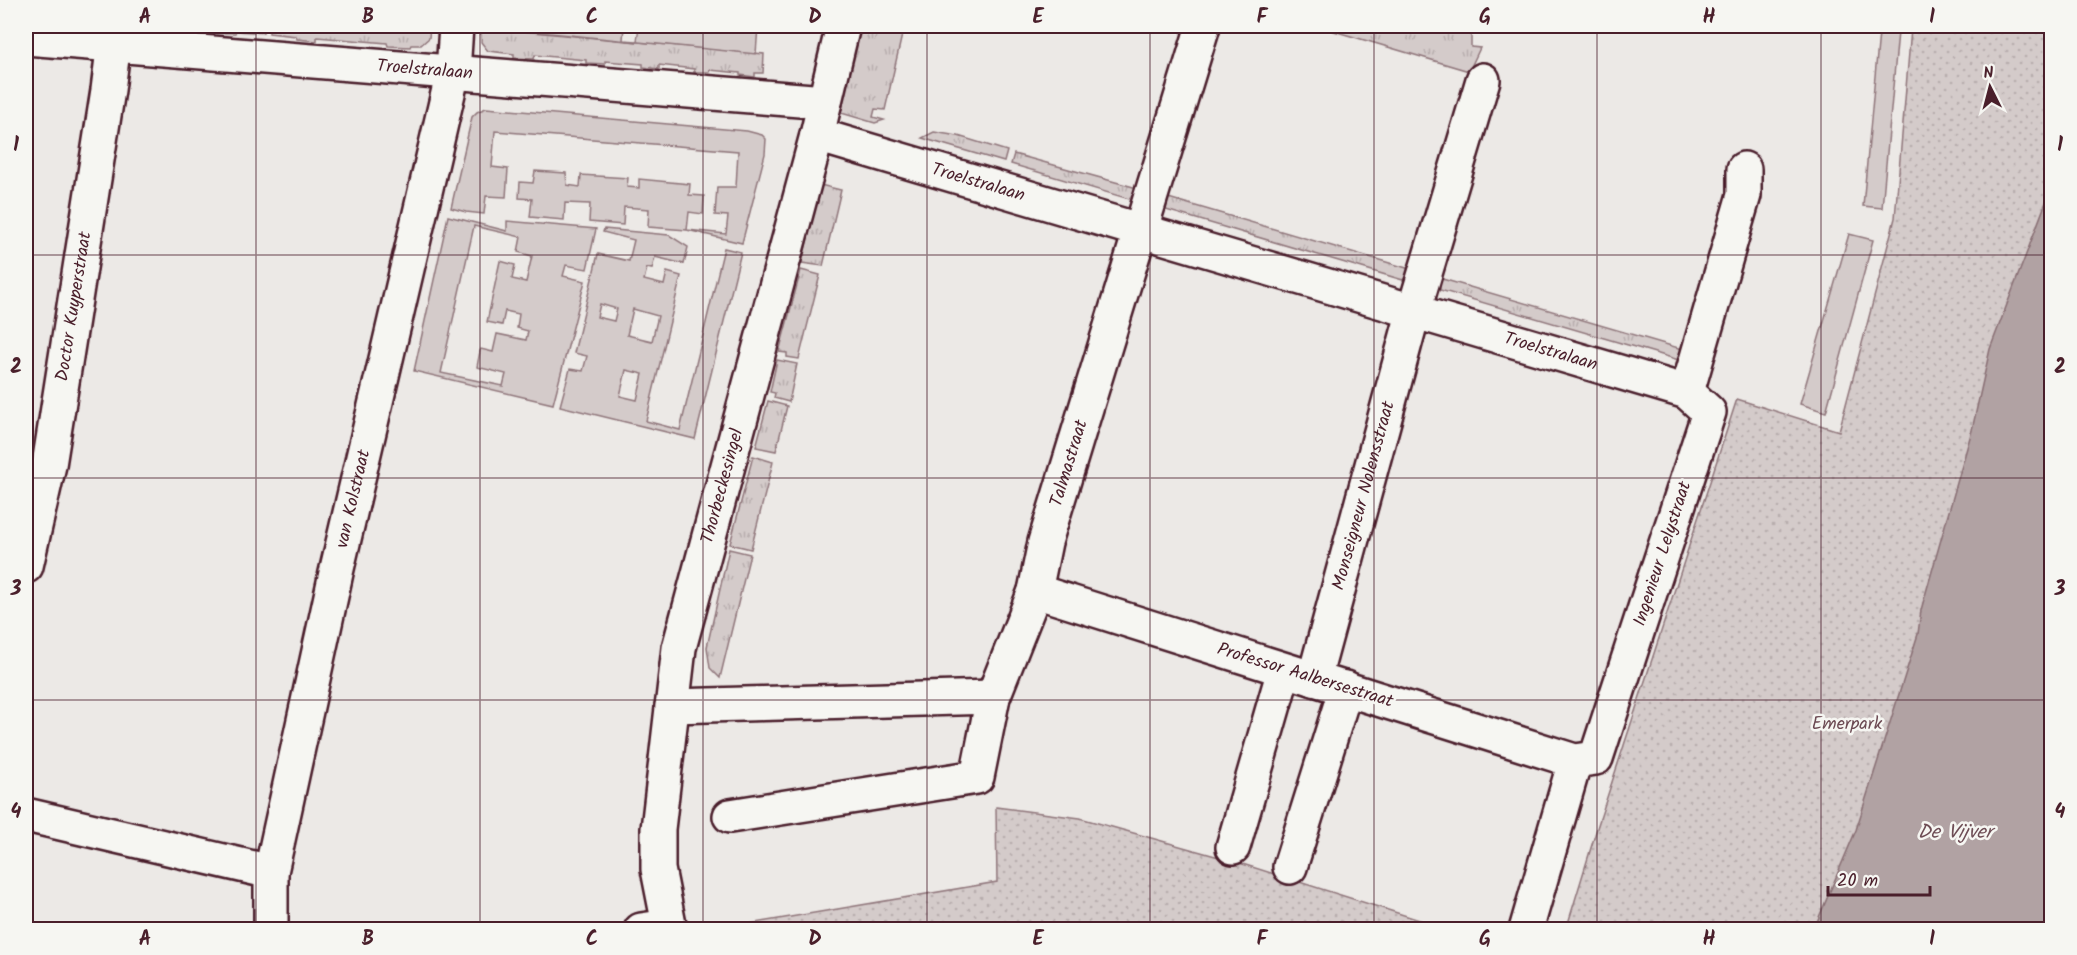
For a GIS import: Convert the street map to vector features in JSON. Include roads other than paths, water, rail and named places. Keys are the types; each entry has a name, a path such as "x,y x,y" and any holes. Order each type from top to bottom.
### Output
{"street":[{"name":"van Kolstraat","path":"271,930 271,872 336,573 453,72 456,26"},
{"name":"Thorbeckesingel","path":"660,929 658,829 680,644 817,135 843,26"},
{"path":"1141,230 1203,26"},
{"name":"Troelstralaan","path":"26,38 115,35 453,72 825,102"},
{"name":"Doctor Kuyperstraat","path":"26,566 49,465 115,35"},
{"path":"1414,310 1483,80"},
{"name":"Troelstralaan","path":"817,135 1687,392"},
{"path":"1687,392 1744,195 1744,169"},
{"name":"Talmastraat","path":"730,816 977,777 993,697 1035,591 1045,542 1141,230"},
{"name":"Monseigneur Nolensstraat","path":"1314,679 1414,310"},
{"name":"Ingenieur Lelystraat","path":"1575,761 1596,758 1709,412 1687,392"},
{"name":"Professor Aalbersestraat","path":"1035,591 1575,761"},
{"path":"1233,847 1284,670"},
{"path":"1290,867 1346,688"},
{"path":"672,706 993,697"},
{"path":"1526,930 1575,761"},
{"path":"26,815 271,872"}],"water":[{"name":"De Vijver","path":"2051,189 2051,929 1814,929 1856,830 1918,634 1921,610 1972,430 1990,349"}],"park label":[{"name":"Emerpark","path":"1847,724"}]}
